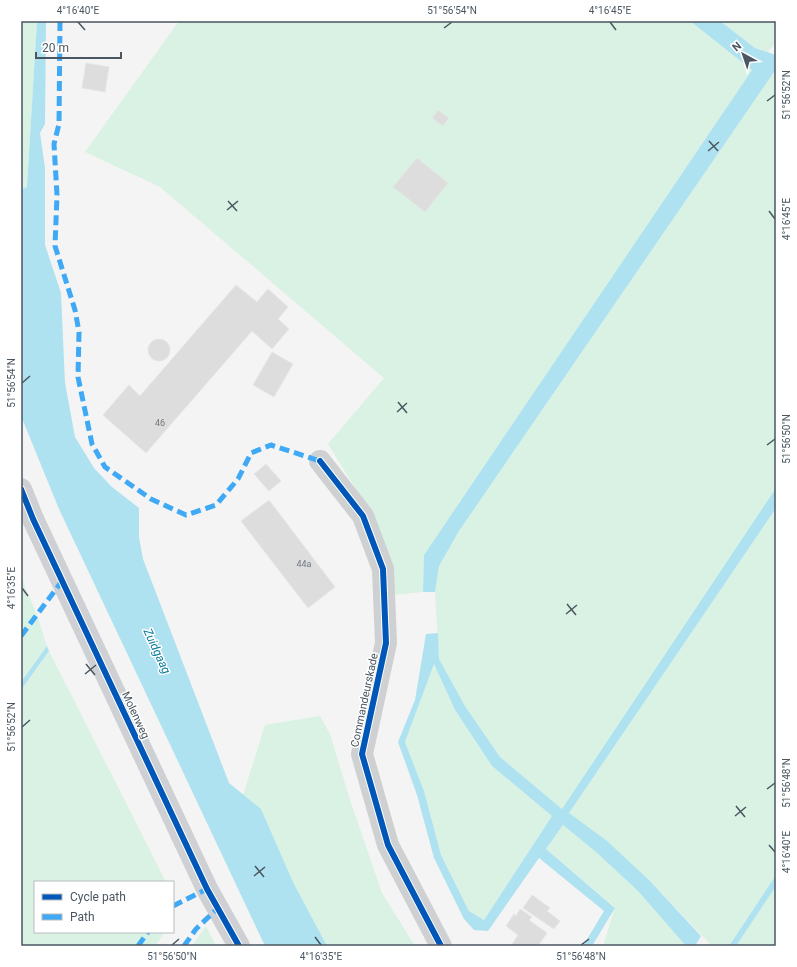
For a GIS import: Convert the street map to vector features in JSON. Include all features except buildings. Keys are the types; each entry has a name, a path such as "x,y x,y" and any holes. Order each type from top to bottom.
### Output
{"main road":[{"name":"Molenweg","path":"21,489 33,520 204,882 239,946"}],"street":[{"name":"Commandeurskade","path":"320,461 362,516 383,569 386,643 362,754 388,845 441,946"}],"green space":[{"path":"21,21 37,21 27,187 21,189"},
{"path":"179,21 690,21 752,70 424,555 423,592 393,595 375,520 328,444 384,378 160,187 85,152"},
{"path":"720,21 776,21 776,42 768,52 755,48"},
{"path":"776,69 776,488 562,809 500,757 465,706 439,659 435,592 439,566 459,531"},
{"path":"776,508 776,875 729,946 712,946 650,881 569,813"},
{"path":"21,577 37,615 47,646 21,682"},
{"path":"49,651 165,881 34,881 34,933 164,933 155,946 21,946 21,690"},
{"path":"434,664 455,710 492,766 552,816 484,920 469,911 441,855 424,791 405,742"},
{"path":"320,716 330,734 350,800 382,893 415,946 327,946 293,882 261,810 243,795 265,725"},
{"path":"563,825 596,852 638,891 686,946 603,946 615,907 546,849"},
{"path":"776,886 776,946 736,946"},
{"path":"206,926 216,946 192,946"}],"water":[{"name":"Zuidgaag","path":"37,21 46,21 45,124 40,133 45,168 45,245 61,293 65,383 75,437 94,468 112,487 139,508 139,537 143,559 229,783 261,809 293,882 327,946 265,946 59,509 21,416 21,188 27,187"},
{"path":"690,21 720,21 755,48 776,55 776,69 459,531 439,566 435,592 423,592 424,555 752,70"},
{"path":"776,488 776,508 569,813 607,841 650,881 701,936 695,946 686,946 638,891 596,852 563,825 546,849 615,908 592,946 583,946 604,911 539,858 488,931 474,930 464,919 434,858 417,795 398,742 415,700 426,634 438,633 439,659 465,706 500,757 562,809","holes":["434,664 455,710 492,766 552,816 484,920 469,911 441,855 424,791 405,742"]},
{"path":"47,646 49,651 21,690 21,682"},
{"path":"776,875 776,886 736,946 729,946"}],"marked path":[{"path":"60,21 59,124 54,144 57,195 55,246 75,310 79,332 78,377 92,444 105,467 151,499 186,515 216,505 238,479 251,453 271,445 320,461"},
{"path":"21,636 62,581"},
{"path":"174,906 207,889"},
{"path":"184,946 196,929 218,908"},
{"path":"138,946 147,933"}],"cycle path":[{"path":"320,461 363,516 383,569 386,643 362,754 388,845 441,946"},
{"path":"21,489 33,519 207,889 239,946"}]}
